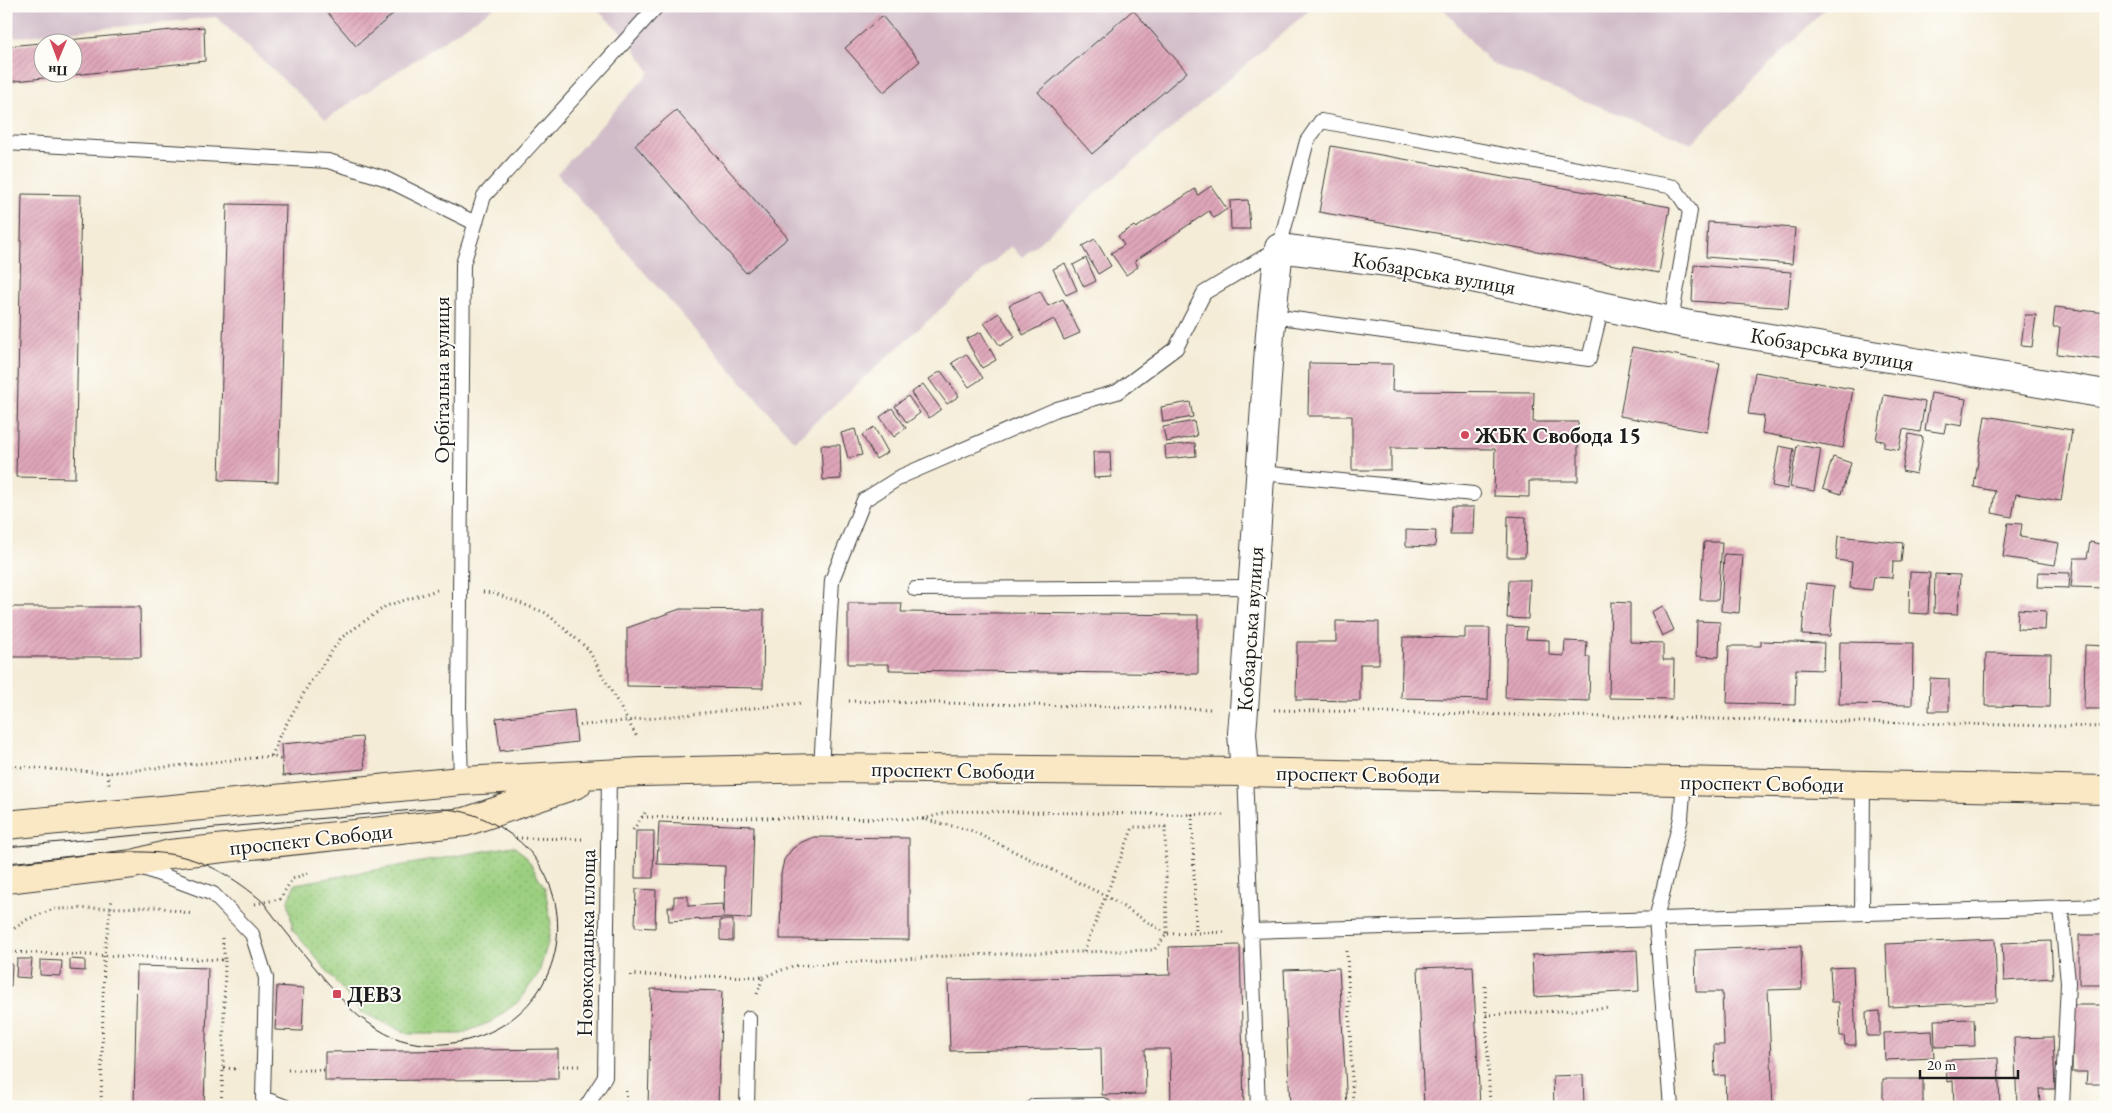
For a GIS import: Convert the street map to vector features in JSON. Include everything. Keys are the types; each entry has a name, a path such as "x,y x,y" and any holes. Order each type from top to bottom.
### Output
{"main road":[{"name":"проспект Свободи","path":"6,824 461,781 609,774 821,768 1245,772 2106,790"},
{"name":"проспект Свободи","path":"6,880 133,864 170,854 465,822 609,774"}],"street":[{"name":"Кобзарська вулиця","path":"1245,772 1242,733 1278,248 1412,264 1671,321 2106,394"}],"lane":[{"name":"Орбітальна вулиця","path":"461,781 459,709 463,264 484,196 657,6"},
{"path":"821,768 832,580 864,500 902,476 1030,421 1057,410 1117,392 1176,348 1204,293 1278,248 1307,141 1322,121 1674,187 1690,211 1671,321"},
{"path":"6,143 328,161 384,178 475,223"},
{"path":"1272,316 1589,359 1602,306"},
{"path":"1261,473 1474,494"},
{"path":"915,588 1253,587"},
{"path":"1245,772 1258,1107"},
{"name":"Новокодацька площа","path":"586,1107 605,1077 609,774"},
{"path":"1671,1107 1656,919 1681,818 1684,781"},
{"path":"1862,913 1863,785"},
{"path":"133,864 213,894 252,934 266,978 263,1098 286,1107"},
{"path":"1250,931 2106,906"},
{"path":"2061,907 2068,983 2062,1107"},
{"path":"747,1107 749,1018"},
{"path":"1034,1106 1103,1105 1105,1107"}],"path":[{"path":"575,726 825,701 2106,727"},
{"path":"6,766 108,773 272,756 282,760"},
{"path":"922,820 954,811 1246,815"},
{"path":"1192,814 1196,933"},
{"path":"642,817 922,820 970,830 1106,896 1167,934 1250,931"},
{"path":"762,976 793,966 965,955 1084,952 1154,950 1167,934 1165,827 1133,827 1084,952"},
{"path":"507,840 609,838"},
{"path":"6,934 28,919 54,910 158,908 200,915 280,899 292,880 315,870"},
{"path":"101,1107 104,955 112,898"},
{"path":"1347,928 1353,1107"},
{"path":"221,933 225,960 223,1068"},
{"path":"6,952 225,960"},
{"path":"631,984 631,975 754,976"},
{"path":"1485,986 1490,1107"},
{"path":"1486,1015 1610,1008"}],"shaded area":[{"path":"6,6 496,6 326,119 216,17 66,32 32,32 32,35 6,38"},
{"path":"593,6 1314,6 1022,257 1011,246 794,441 557,174 650,72 628,39"},
{"path":"1441,6 1828,6 1692,143 1490,63"}],"green space":[{"path":"513,846 525,855 545,888 551,924 548,942 539,973 518,1002 491,1022 460,1034 409,1034 361,1012 293,930 288,900 295,884"}],"building":[{"path":"322,6 402,6 356,46"},
{"path":"1133,10 1187,72 1092,154 1038,92"},
{"path":"882,16 920,61 884,92 845,48"},
{"path":"204,27 205,61 82,74 82,39"},
{"path":"32,44 32,79 6,82 6,46"},
{"path":"676,110 788,238 746,273 635,145"},
{"path":"1331,146 1670,207 1659,273 1319,212"},
{"path":"1211,186 1227,209 1214,218 1209,211 1135,261 1138,267 1126,275 1111,253 1124,245 1118,236 1134,226 1136,228 1195,189 1198,195"},
{"path":"22,194 81,195 75,478 16,477"},
{"path":"1248,200 1250,229 1231,229 1230,201"},
{"path":"227,204 286,205 278,482 219,480"},
{"path":"1708,222 1795,228 1792,264 1706,257"},
{"path":"1095,239 1111,266 1098,274 1082,246"},
{"path":"1086,258 1096,281 1084,287 1073,265"},
{"path":"1065,263 1077,290 1066,295 1053,269"},
{"path":"1694,265 1791,272 1788,308 1692,301"},
{"path":"1040,291 1048,306 1063,299 1080,333 1064,340 1054,319 1023,335 1009,305"},
{"path":"2055,307 2106,313 2106,360 2057,354 2060,327 2053,327"},
{"path":"999,313 1015,337 1000,346 984,323"},
{"path":"2025,315 2036,315 2032,347 2021,346"},
{"path":"981,332 996,360 982,368 966,339"},
{"path":"1632,347 1720,363 1707,432 1620,416"},
{"path":"966,354 983,378 969,387 952,363"},
{"name":"ЖБК Свобода 15","path":"1309,363 1393,364 1392,391 1534,392 1533,422 1578,422 1578,481 1529,481 1529,497 1494,496 1495,449 1391,448 1391,470 1352,470 1352,416 1308,416"},
{"path":"941,371 959,396 947,404 929,379"},
{"path":"1755,372 1853,389 1843,448 1762,433 1764,416 1748,414"},
{"path":"923,384 941,409 929,418 911,393"},
{"path":"1931,393 1966,399 1962,426 1946,423 1944,433 1925,430"},
{"path":"1884,395 1925,402 1920,432 1903,429 1899,450 1884,447 1884,441 1876,440"},
{"path":"908,396 920,413 907,423 895,406"},
{"path":"1190,402 1193,417 1163,422 1161,407"},
{"path":"892,408 906,428 894,437 880,417"},
{"path":"1985,416 2072,430 2061,501 2016,494 2012,517 1992,513 1995,491 1974,487"},
{"path":"1194,421 1197,436 1166,442 1163,427"},
{"path":"874,427 888,452 876,459 862,435"},
{"path":"855,429 862,455 848,458 841,433"},
{"path":"1909,434 1923,437 1916,474 1902,471"},
{"path":"1195,443 1196,456 1166,459 1165,446"},
{"path":"821,445 840,445 841,479 823,480"},
{"path":"1797,445 1821,449 1814,491 1790,487"},
{"path":"1779,446 1794,449 1787,489 1772,486"},
{"path":"1093,452 1110,452 1111,477 1094,478"},
{"path":"1833,457 1851,463 1841,494 1823,488"},
{"path":"1451,507 1474,507 1473,534 1450,534"},
{"path":"1508,516 1526,517 1525,557 1507,557"},
{"path":"2106,522 2106,588 2071,587 2074,558 2087,558 2090,542 2100,544"},
{"path":"2008,523 2022,524 2020,537 2059,543 2055,565 2003,557"},
{"path":"1406,530 1436,531 1435,547 1406,546"},
{"path":"1838,536 1903,543 1901,562 1893,562 1892,578 1874,577 1872,590 1850,588 1852,562 1836,560"},
{"path":"1704,542 1722,542 1718,600 1700,600"},
{"path":"1724,554 1743,555 1739,613 1721,611"},
{"path":"1910,572 1930,573 1928,614 1909,613"},
{"path":"2038,572 2070,573 2069,588 2037,587"},
{"path":"1935,574 1960,575 1958,614 1934,613"},
{"path":"1509,580 1530,580 1528,619 1507,618"},
{"path":"1806,583 1834,586 1830,636 1802,635"},
{"path":"1611,602 1630,603 1630,642 1663,643 1663,660 1674,660 1673,699 1609,698"},
{"path":"848,603 902,603 901,612 1198,615 1198,674 889,670 889,664 848,664"},
{"path":"1663,606 1674,630 1662,636 1651,612"},
{"path":"6,607 140,607 141,657 6,657"},
{"path":"680,609 764,610 763,688 627,686 627,628"},
{"path":"2018,609 2046,611 2045,630 2017,629"},
{"path":"1336,621 1379,622 1379,664 1360,664 1360,701 1296,700 1297,642 1336,642"},
{"path":"1697,621 1720,622 1719,657 1696,656"},
{"path":"1507,626 1527,627 1526,639 1549,640 1549,655 1564,656 1565,641 1587,642 1586,657 1590,657 1589,701 1505,698"},
{"path":"1465,628 1490,628 1488,700 1401,698 1403,637 1465,638"},
{"path":"1761,641 1824,643 1823,670 1796,669 1795,705 1727,703 1729,646 1761,646"},
{"path":"1840,642 1913,643 1912,705 1839,704"},
{"path":"2085,645 2106,646 2106,709 2084,709"},
{"path":"1986,653 2051,654 2050,707 1985,706"},
{"path":"1930,678 1949,679 1949,711 1929,711"},
{"path":"574,710 577,742 500,751 496,718"},
{"path":"362,737 365,769 283,776 281,744"},
{"path":"659,822 754,826 751,919 724,918 669,921 668,907 674,907 674,896 688,896 688,906 723,904 724,915 725,866 657,864"},
{"path":"636,831 654,831 653,878 635,878"},
{"path":"814,837 909,838 909,940 780,939 781,874 784,860 792,849"},
{"path":"636,889 656,890 655,928 635,927"},
{"path":"720,920 733,920 733,941 720,940"},
{"path":"2079,935 2106,935 2106,985 2079,985"},
{"path":"1995,939 1997,1002 1889,1007 1886,944"},
{"path":"2051,941 2053,978 2004,981 2002,943"},
{"path":"1240,945 1244,1107 1171,1107 1170,1049 1145,1049 1146,1094 1102,1095 1101,1048 950,1051 948,980 1170,975 1169,947"},
{"path":"1801,946 1802,989 1768,990 1773,1107 1726,1107 1725,1075 1715,1076 1714,1045 1724,1045 1722,992 1696,992 1695,950"},
{"path":"1637,950 1639,991 1534,997 1532,955"},
{"path":"17,959 32,959 30,978 16,977"},
{"path":"70,959 85,960 85,971 70,970"},
{"path":"40,960 62,961 61,976 40,975"},
{"path":"6,964 12,964 11,986 6,986"},
{"path":"137,966 208,968 204,1107 134,1107"},
{"path":"1473,966 1480,1107 1424,1107 1418,968"},
{"path":"1853,967 1856,1045 1845,1045 1844,1036 1840,1036 1839,1002 1832,1002 1830,968"},
{"path":"1339,968 1347,1107 1290,1107 1284,970"},
{"path":"277,986 304,988 302,1031 275,1030"},
{"path":"651,989 722,991 718,1107 648,1107"},
{"path":"2073,1005 2106,1005 2106,1084 2086,1084 2087,1072 2072,1072"},
{"path":"1880,1011 1880,1036 1867,1036 1866,1012"},
{"path":"1974,1019 1975,1046 1935,1047 1934,1020"},
{"path":"1932,1031 1934,1058 1885,1060 1884,1033"},
{"path":"2053,1037 2055,1089 2039,1089 2040,1103 2017,1104 2014,1038"},
{"path":"558,1049 558,1079 325,1081 325,1052"},
{"path":"1998,1058 2000,1107 1954,1107 1953,1081 1947,1082 1946,1060"},
{"path":"1583,1075 1584,1107 1554,1107 1553,1076"},
{"path":"1883,1079 1923,1079 1923,1107 1883,1107"},
{"path":"1852,1104 1870,1105 1870,1107 1852,1107"}],"tram line":[{"path":"6,847 425,809 448,809 480,817 500,827 530,852 544,873 554,897 558,922 556,947 549,972 536,994 518,1014 505,1024 491,1032 458,1042 442,1044 409,1042 386,1034 354,1012 263,902 231,878 207,865 169,854 150,852 88,854 6,863"}],"place":[{"name":"ЖБК Свобода 15","path":"1465,435"},
{"name":"ДЕВЗ","path":"337,994"}]}
